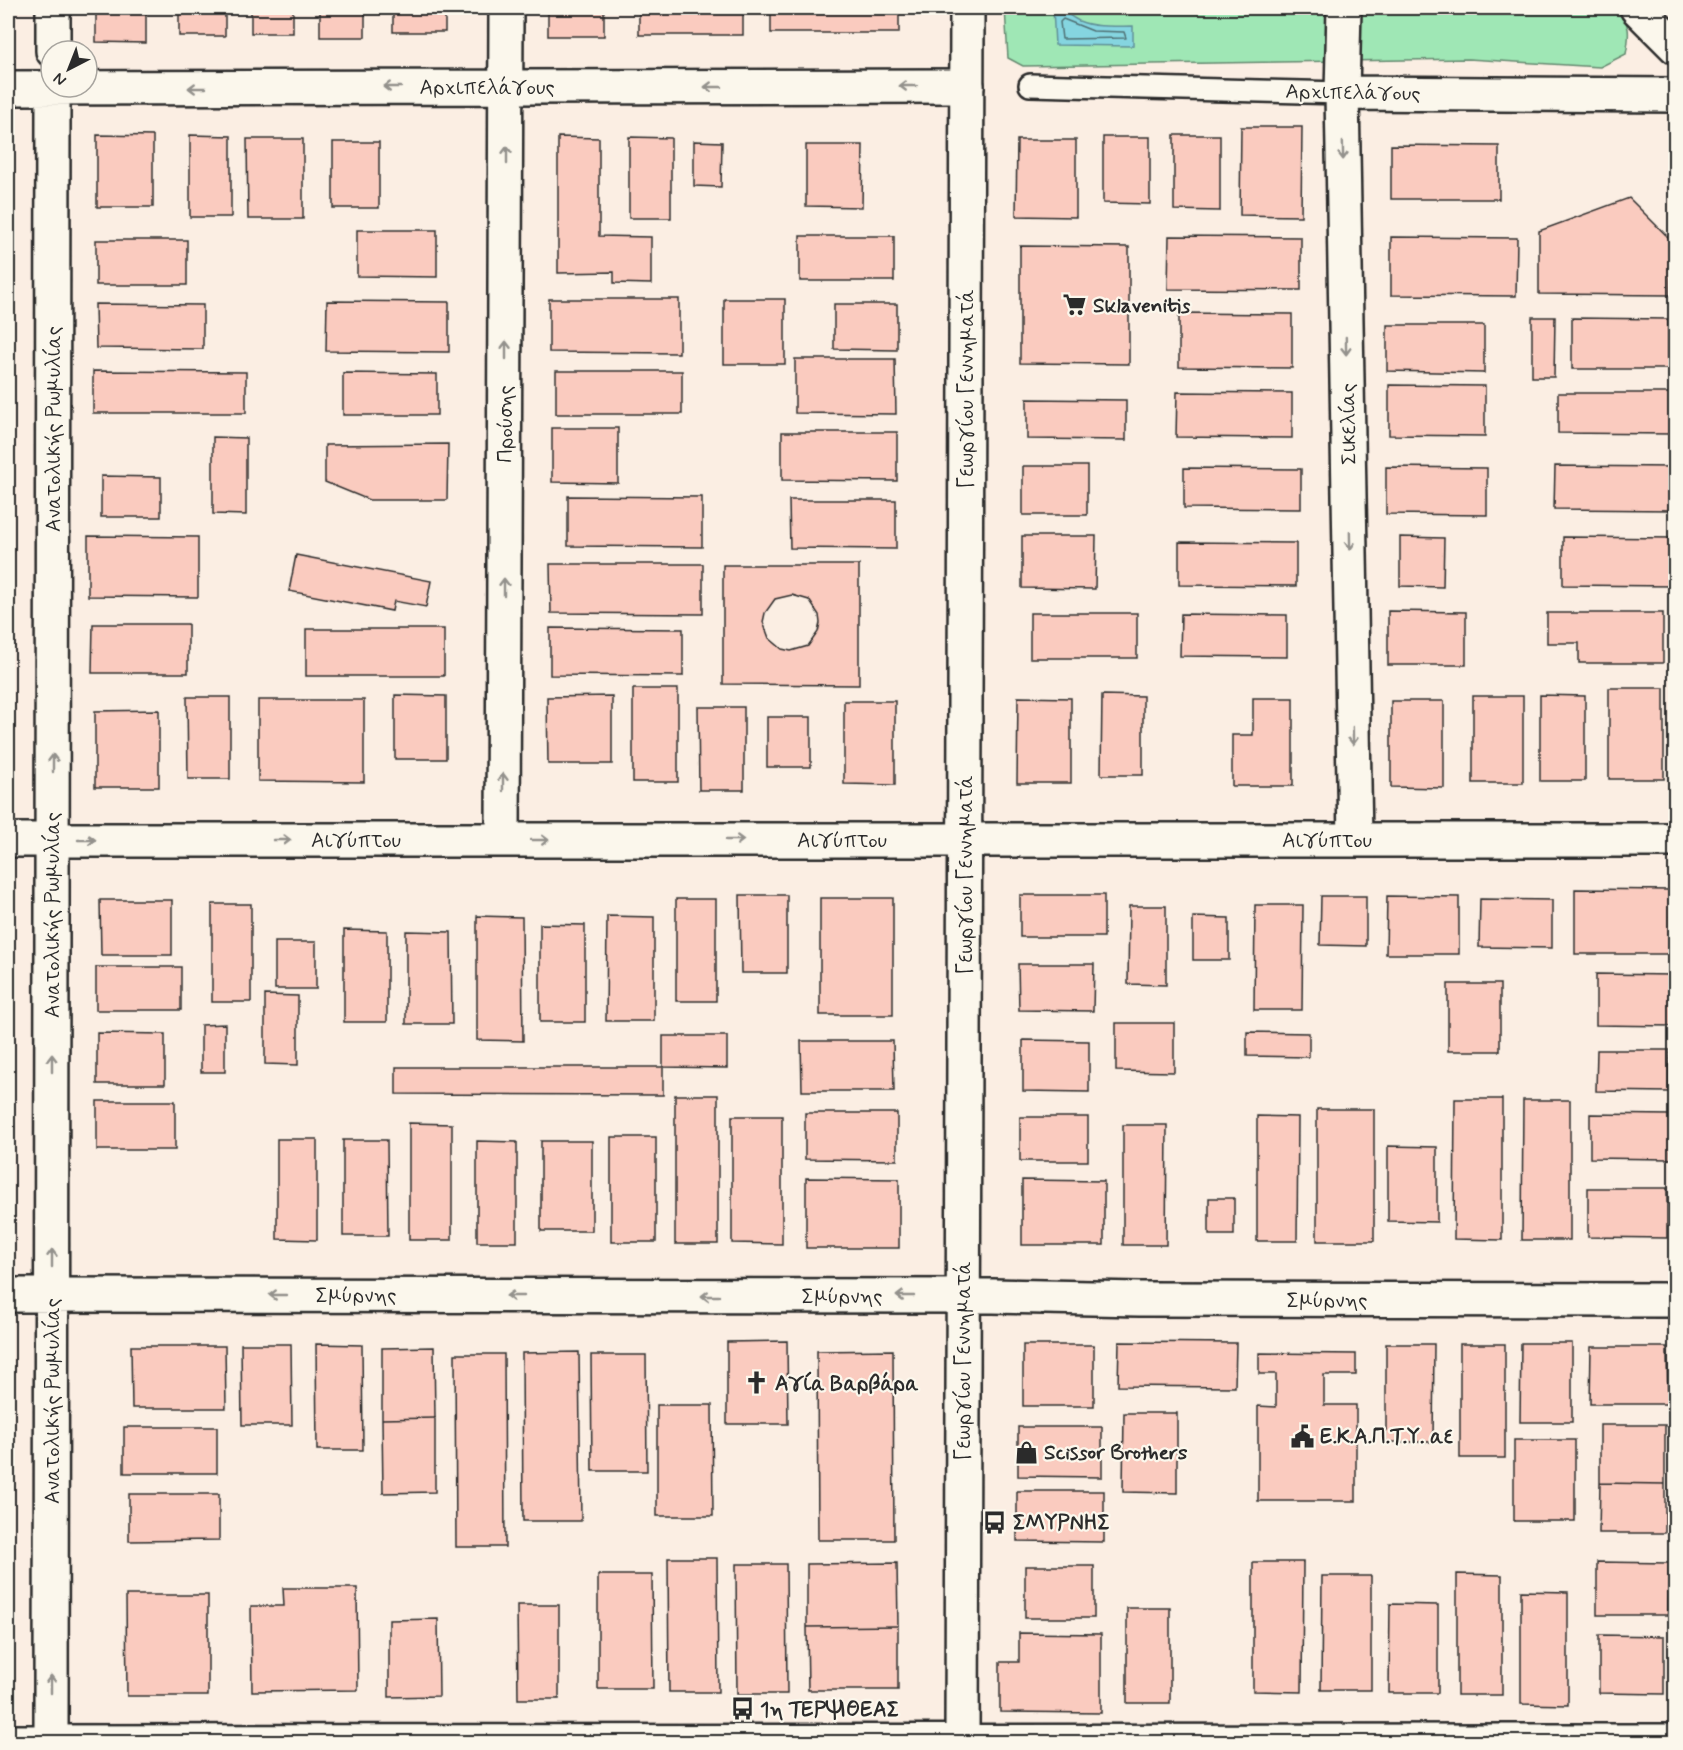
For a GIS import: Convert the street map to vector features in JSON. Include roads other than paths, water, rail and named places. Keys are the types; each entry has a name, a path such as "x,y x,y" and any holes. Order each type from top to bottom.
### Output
{"street":[{"path":"53,8 53,39"},
{"name":"Προύσης","path":"503,840 506,8"},
{"name":"Γεωργίου Γεννηματά","path":"962,1742 967,8"},
{"name":"Σικελίας","path":"1344,8 1342,93 1354,840"},
{"path":"1637,8 1676,47"},
{"name":"Αρχιπελάγους","path":"99,88 967,86"},
{"name":"Αρχιπελάγους","path":"8,88 39,88"},
{"name":"Αρχιπελάγους","path":"1342,93 1676,95"},
{"name":"Ανατολικής Ρωμυλίας","path":"51,1742 53,99"},
{"name":"Αιγύπτου","path":"8,840 1676,840"},
{"name":"Σμύρνης","path":"8,1295 963,1296 1139,1299 1676,1300"},
{"path":"8,1742 1676,1741"}],"lane":[{"name":"Αρχιπελάγους","path":"1030,85 1342,93"}],"water":[{"path":"1053,8 1092,25 1133,26 1133,46 1055,45"}],"place":[{"name":"Sklavenitis","path":"1075,305"},
{"name":"Αγία Βαρβάρα","path":"757,1383"},
{"name":"Ε.Κ.Α.Π.Τ.Υ. αε","path":"1302,1436"},
{"name":"Scissor Brothers","path":"1026,1452"},
{"name":"ΣΜΥΡΝΗΣ","path":"995,1522"},
{"name":"1η ΤΕΡΨΙΘΕΑΣ","path":"742,1709"}]}
